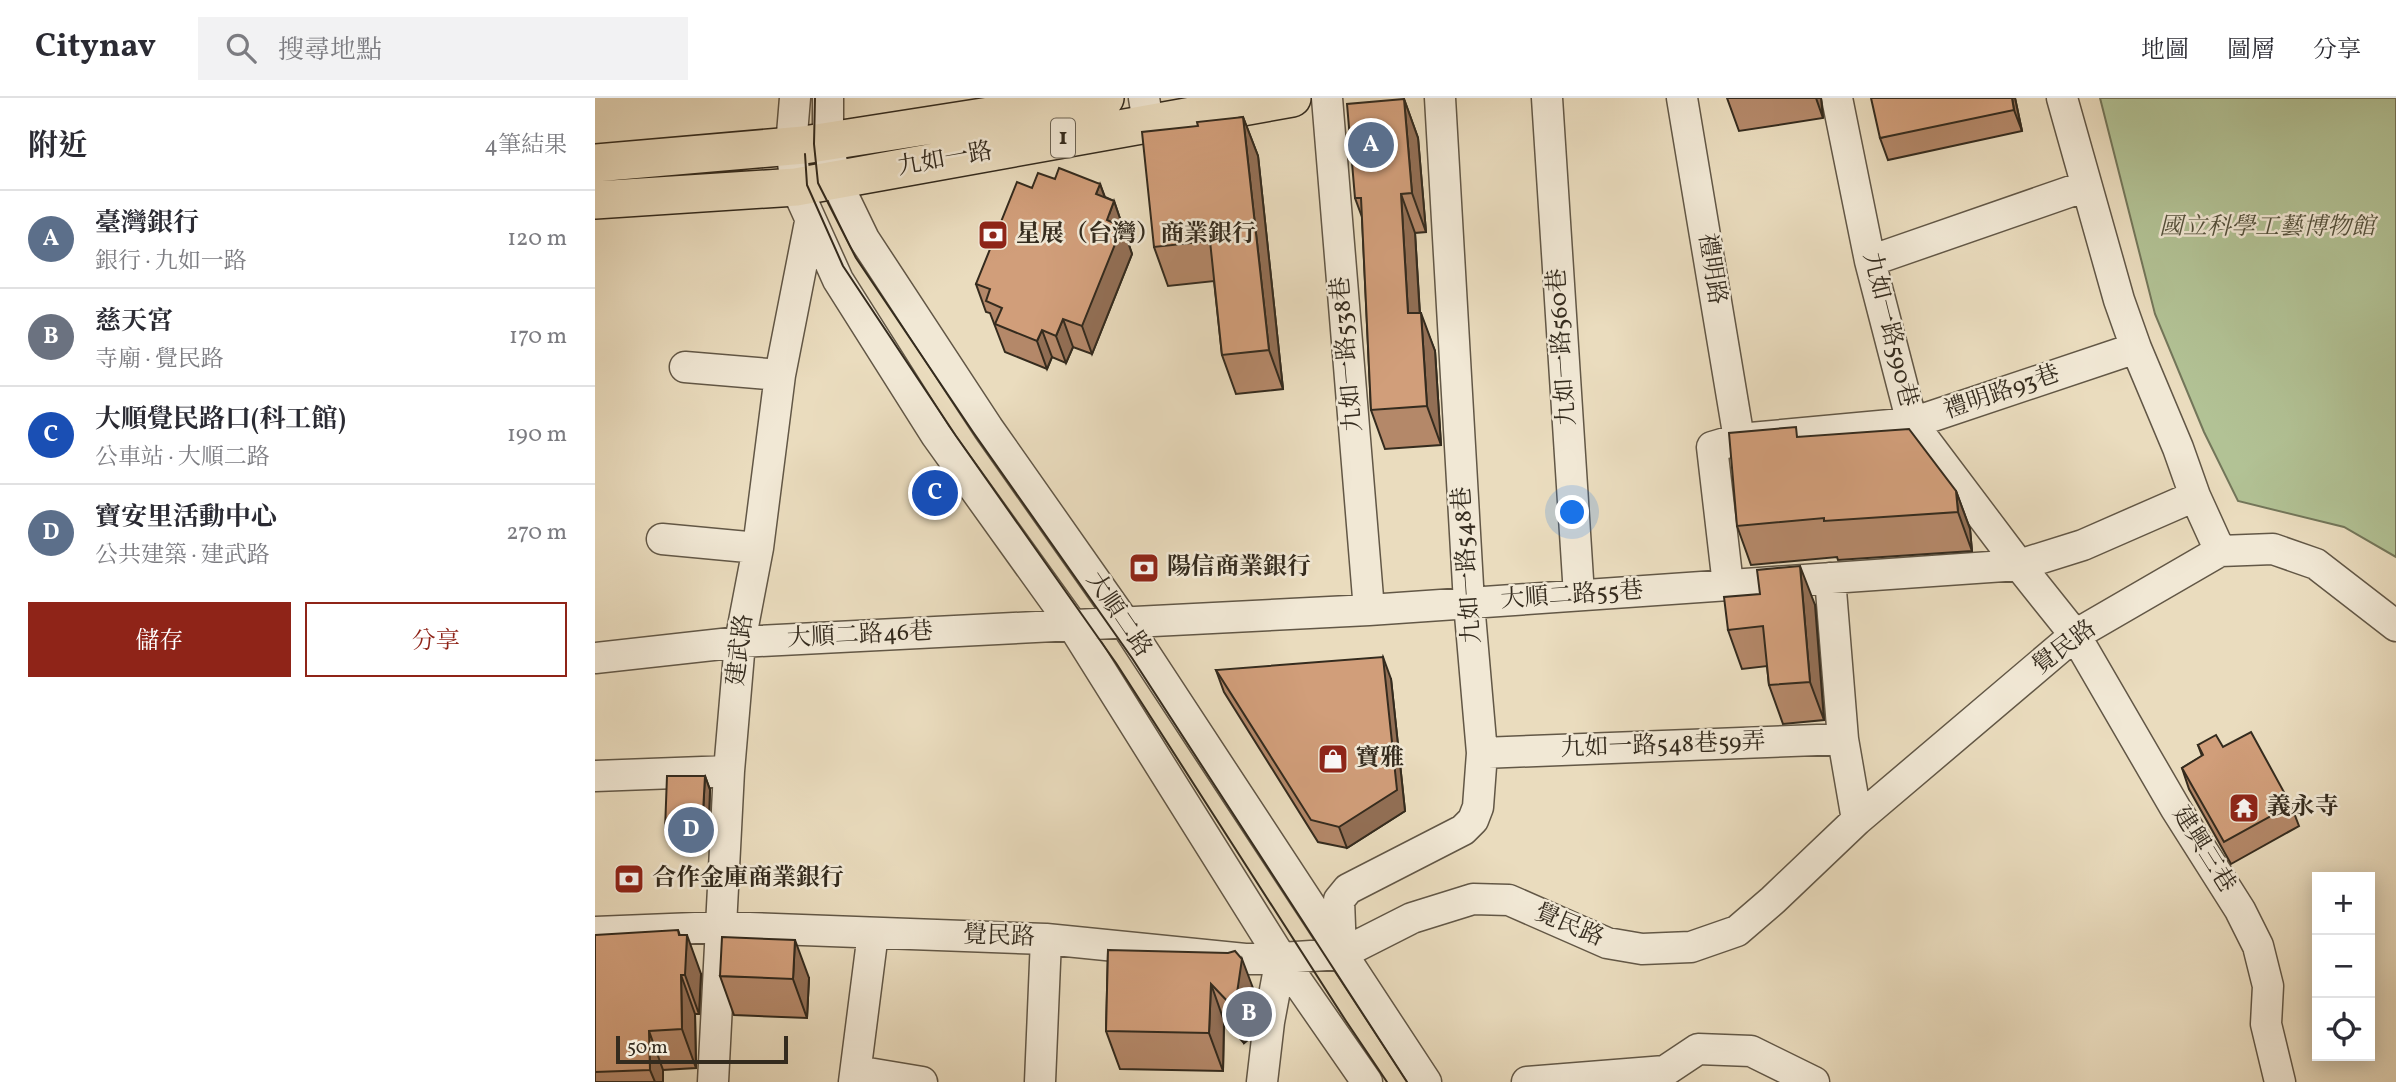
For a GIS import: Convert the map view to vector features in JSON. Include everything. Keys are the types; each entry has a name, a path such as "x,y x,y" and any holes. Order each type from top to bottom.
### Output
{"main road":[{"name":"九如一路","path":"595,163 828,142 1105,98"},
{"name":"九如一路","path":"595,200 796,187 1146,110 1292,98"}],"street":[{"name":"大順二路","path":"795,98 791,146 796,187 838,280 936,435 1073,626 1282,958 1367,1082"},
{"name":"大順二路","path":"828,98 828,142 835,179 864,239 988,428 1125,623 1426,1082"},
{"name":"九如一路538巷","path":"1327,98 1369,610"},
{"name":"九如一路548巷","path":"1341,954 1339,900 1348,889 1463,830 1473,820 1478,807 1482,753 1469,603 1440,98"},
{"name":"九如一路560巷","path":"1546,98 1579,595"},
{"name":"禮明路","path":"1682,98 1739,439"},
{"name":"九如一路590巷","path":"1837,98 1870,261 1912,424 2075,635"},
{"path":"2062,98 2119,300 2195,496 2220,551"},
{"path":"1870,261 2086,186"},
{"name":"建武路","path":"713,1082 729,771 740,642 758,548 780,375 810,222"},
{"name":"禮明路93巷","path":"1728,585 1711,447 1739,439 1912,424 2136,348"},
{"path":"685,367 780,375"},
{"name":"大順二路55巷","path":"1125,623 1369,610 2019,565 2084,545 2195,496"},
{"path":"662,538 758,548"},
{"name":"覺民路","path":"595,932 720,927 1046,939 1245,959 1282,958 1341,954 1412,918 1473,899 1509,900 1607,943 1642,949 1691,947 1737,931 1857,820 2075,635 2220,551 2273,549 2316,564 2396,626"},
{"path":"1830,578 1843,739 1857,820"},
{"name":"大順二路46巷","path":"595,658 740,642 1125,623"},
{"name":"建興三巷","path":"2075,635 2176,809 2240,910 2258,946 2268,986 2266,1024 2280,1082"},
{"name":"九如一路548巷59弄","path":"1482,753 1843,739"},
{"path":"595,776 729,771"},
{"path":"873,933 855,1076 922,1082"},
{"path":"1039,1082 1046,939"},
{"path":"1262,1082 1269,1021 1282,958"},
{"path":"1527,1082 1665,1071 1698,1049 1751,1051 1814,1082"}],"green space":[{"name":"國立科學工藝博物館","path":"2100,98 2396,98 2396,557 2344,527 2238,501 2204,432 2155,314"}],"building":[{"path":"1871,98 2012,98 2014,110 1880,138"},
{"path":"1404,99 1412,193 1401,194 1408,313 1421,313 1427,406 1371,410 1361,198 1355,198 1347,104"},
{"path":"1243,117 1269,350 1222,355 1210,241 1154,247 1142,132 1198,126 1197,122"},
{"path":"1059,168 1100,184 1096,194 1114,201 1107,220 1122,227 1082,326 1063,319 1056,336 1042,330 1037,341 995,324 1002,308 986,301 990,289 976,284 1017,182 1032,188 1038,173 1055,179"},
{"path":"1796,427 1797,437 1909,429 1956,491 1958,512 1824,521 1824,518 1737,526 1729,433"},
{"path":"1800,566 1810,682 1769,685 1763,626 1728,630 1724,597 1760,594 1757,570"},
{"name":"寶雅","path":"1383,657 1397,790 1339,827 1311,820 1216,670"},
{"name":"義永寺","path":"2251,732 2291,805 2224,842 2182,768 2203,755 2198,745 2216,735 2223,747"},
{"path":"667,776 705,776 702,831 665,830"},
{"path":"678,930 679,935 687,935 685,975 681,975 682,1029 649,1031 650,1070 595,1072 595,935"},
{"path":"722,937 795,940 793,979 720,976"},
{"path":"1108,950 1235,951 1242,959 1236,1000 1231,1005 1211,984 1209,1033 1106,1031"}],"tram line":[{"path":"815,98 814,144 818,183 856,258 973,432 1132,658 1407,1082"},
{"path":"805,154 807,185 843,266 956,436 1116,663 1387,1082"}],"place":[{"name":"臺灣銀行","path":"1371,145"},
{"name":"星展（台灣）商業銀行","path":"993,235"},
{"name":"大順覺民路口(科工館)","path":"935,493"},
{"name":"陽信商業銀行","path":"1144,568"},
{"name":"寶雅","path":"1333,759"},
{"name":"義永寺","path":"2244,808"},
{"name":"寶安里活動中心","path":"691,830"},
{"name":"合作金庫商業銀行","path":"629,879"},
{"name":"慈天宮","path":"1249,1014"}]}
